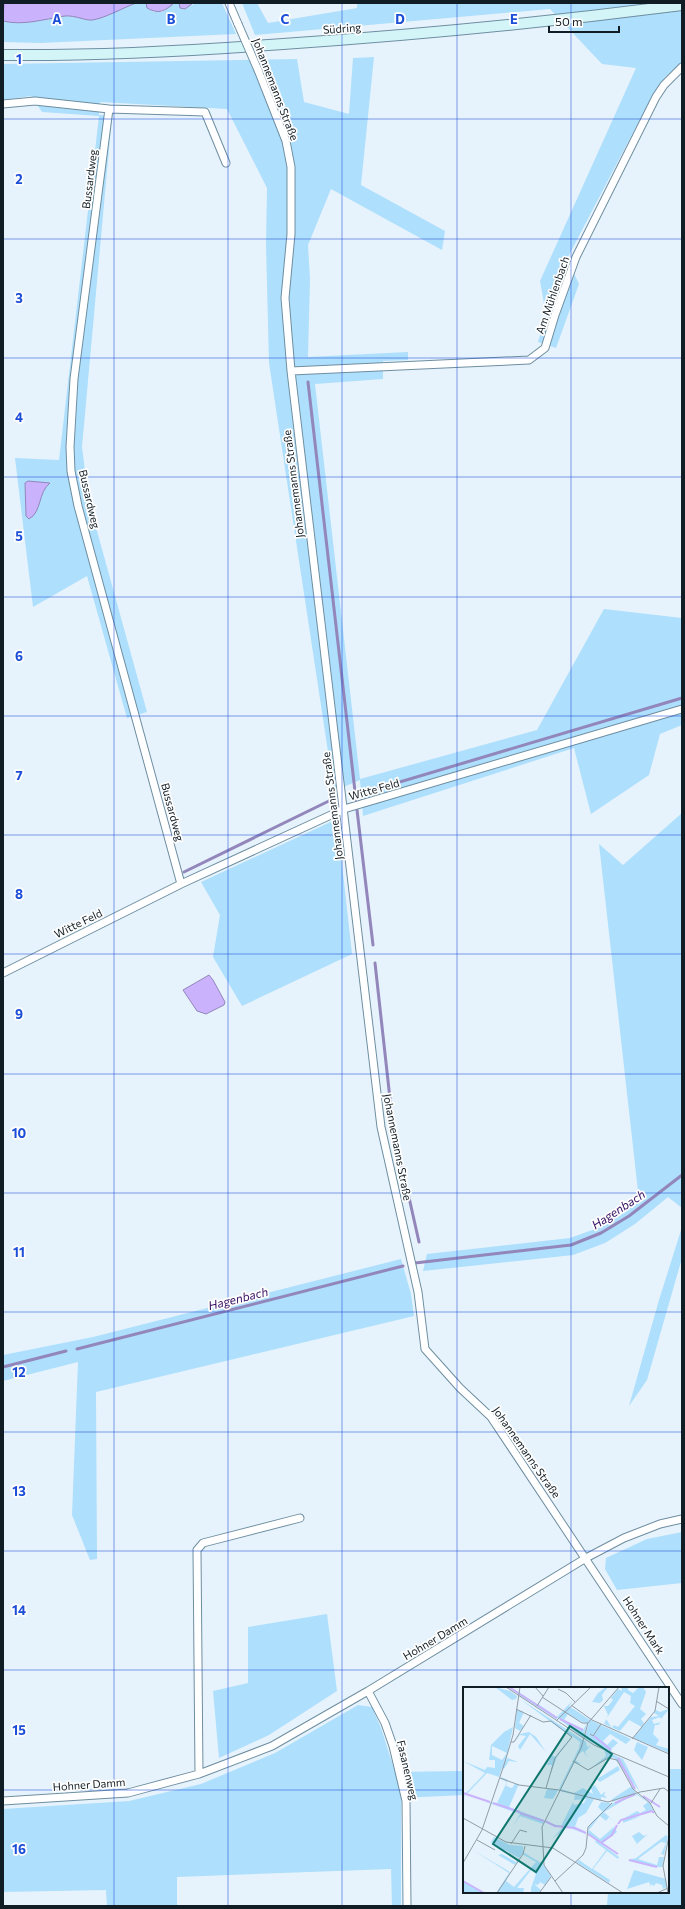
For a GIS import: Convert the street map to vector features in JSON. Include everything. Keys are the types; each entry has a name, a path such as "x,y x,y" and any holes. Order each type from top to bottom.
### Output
{"main road":[{"name":"Südring","path":"3,55 53,56 219,49 413,36 682,5"}],"street":[{"name":"Johannemanns Straße","path":"230,3 286,141 291,167 291,234 285,298 291,371 381,1127 418,1292 425,1349 460,1388 491,1417 586,1558"},
{"name":"Am Mühlenbach","path":"291,371 529,360 545,348 576,257 656,97 664,85 682,67"},
{"path":"3,104 35,101 109,109 205,112 226,164"},
{"name":"Bussardweg","path":"109,109 74,379 70,447 71,471 78,506 181,884"},
{"name":"Witte Feld","path":"3,973 181,884 344,809 682,709"},
{"path":"199,1774 196,1550 203,1543 300,1518"},
{"name":"Hohner Damm","path":"3,1800 128,1793 199,1774 272,1746 368,1691 586,1558 624,1538 660,1524 682,1519"},
{"name":"Hohner Mark","path":"586,1558 682,1704"},
{"name":"Fasanenweg","path":"368,1691 385,1723 406,1801 407,1906"}],"shaded area":[{"path":"4,3 136,3 92,20 65,16 34,22 19,23 3,21"},
{"path":"136,3 146,3 147,8 154,12 163,12 172,3 179,3 180,7 193,5 193,3 222,3 236,34 40,43 3,42 3,21 19,23 34,22 65,16 92,20"},
{"path":"146,3 172,3 172,5 163,11 157,12 147,8"},
{"path":"179,3 193,3 185,9 180,8"},
{"path":"242,3 257,3 268,23 357,8 357,3 679,3 682,10 682,62 665,77 652,96 567,259 579,284 556,348 538,342 546,315 540,281 636,68 602,64 550,9 255,35"},
{"path":"374,57 361,185 445,231 442,250 331,189 308,245 310,279 308,357 408,352 408,360 383,361 383,379 315,384 360,779 537,730 604,609 682,618 682,725 660,734 649,775 591,814 574,748 363,816 360,780 334,791 269,363 266,245 267,188 227,109 100,102 99,115 112,116 82,447 89,502 147,712 127,718 87,576 33,607 15,458 59,460 99,116 42,112 31,96 3,100 3,64 297,59 304,102 349,114 353,58"},
{"path":"28,481 50,483 43,491 36,512 29,519 26,516 25,483"},
{"path":"682,813 682,1208 668,1197 635,1224 605,1243 573,1255 423,1271 427,1254 570,1238 598,1228 639,1200 599,844 623,865"},
{"path":"337,819 352,954 242,1006 213,957 220,915 201,882"},
{"path":"209,975 225,1002 224,1005 206,1014 197,1011 183,990"},
{"path":"682,1227 682,1258 647,1380 629,1406 659,1300"},
{"path":"401,1259 411,1294 414,1316 96,1392 97,1559 90,1560 72,1515 78,1362 3,1381 3,1355 93,1337"},
{"path":"682,1532 682,1583 617,1590 605,1569 606,1558 647,1539"},
{"path":"327,1614 337,1691 269,1735 219,1758 213,1691 248,1683 248,1627"},
{"path":"358,1705 372,1707 381,1728 395,1772 463,1771 463,1795 401,1798 401,1906 392,1906 391,1869 177,1877 177,1906 107,1906 106,1890 3,1892 3,1809 129,1801 201,1784 275,1753"},
{"path":"669,1769 682,1769 682,1906 607,1906 608,1893 669,1893"}],"waterway":[{"path":"308,382 356,800"},
{"path":"356,795 682,698"},
{"path":"184,872 335,798"},
{"path":"357,810 373,945"},
{"path":"375,963 393,1126 419,1242"},
{"name":"Hagenbach","path":"415,1263 571,1245 601,1233 629,1216 682,1175"},
{"name":"Hagenbach","path":"77,1349 403,1266"},
{"name":"Hagenbach","path":"3,1367 66,1351"}]}
